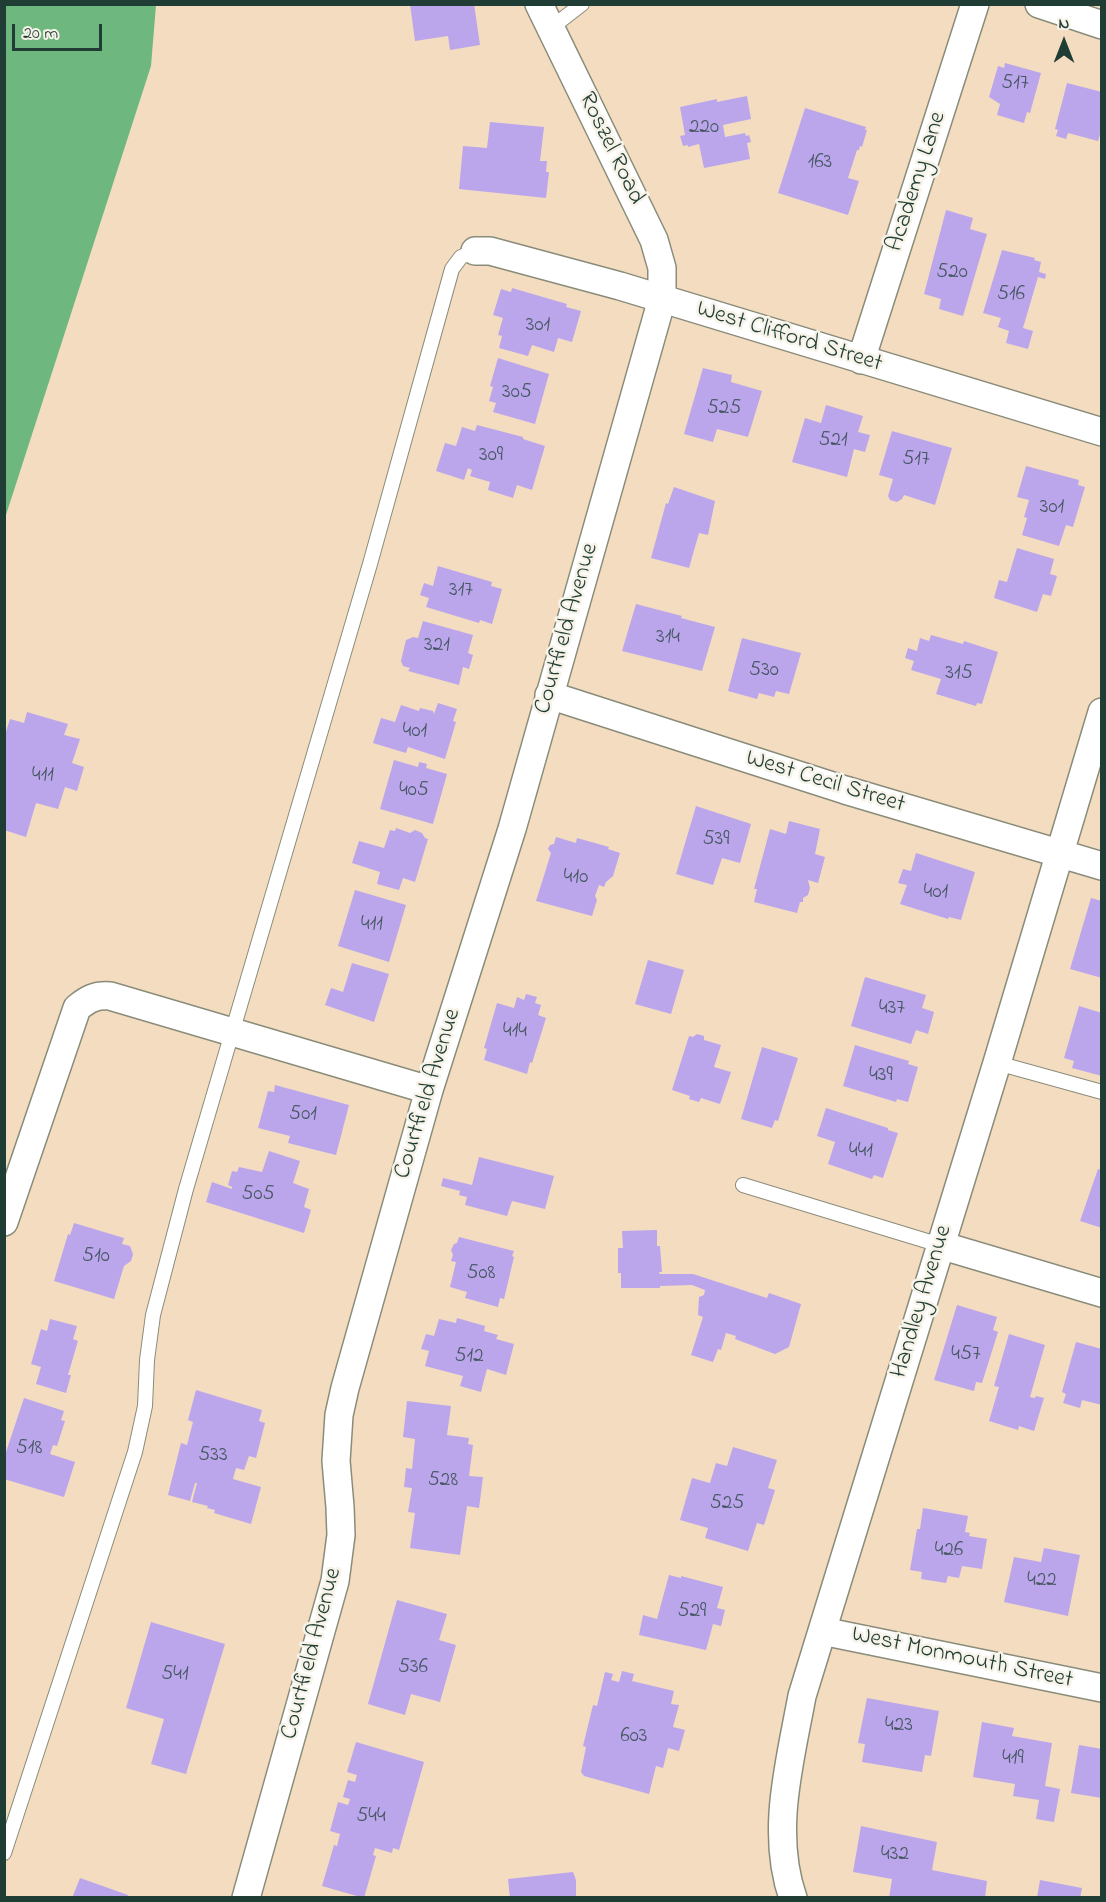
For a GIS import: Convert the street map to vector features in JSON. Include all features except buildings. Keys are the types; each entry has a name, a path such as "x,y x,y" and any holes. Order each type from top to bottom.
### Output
{"street":[{"name":"Academy Lane","path":"861,360 975,4"},
{"path":"1039,4 1101,25"},
{"name":"Roszel Road","path":"545,16 654,240 662,268 662,299"},
{"name":"West Clifford Street","path":"475,251 490,251 662,299 1101,432"},
{"name":"Courtfield Avenue","path":"246,1898 335,1581 341,1535 336,1461 339,1415 366,1310 429,1090 512,829 662,299"},
{"name":"West Cecil Street","path":"549,695 845,790 1101,866"},
{"name":"Handley Avenue","path":"793,1898 784,1854 782,1813 802,1696 997,1063 1101,712"},
{"path":"4,1222 76,1008 89,999 110,996 429,1090"},
{"path":"940,1245 1101,1293"},
{"name":"West Monmouth Street","path":"822,1631 1101,1688"}],"lane":[{"path":"545,16 582,4"},
{"path":"4,1853 135,1452 145,1406 147,1360 153,1314 186,1189 370,564 452,269 461,257 475,251"},
{"path":"997,1063 1101,1092"},
{"path":"743,1185 940,1245"}],"green space":[{"path":"5,4 156,5 151,66 5,518"}]}
